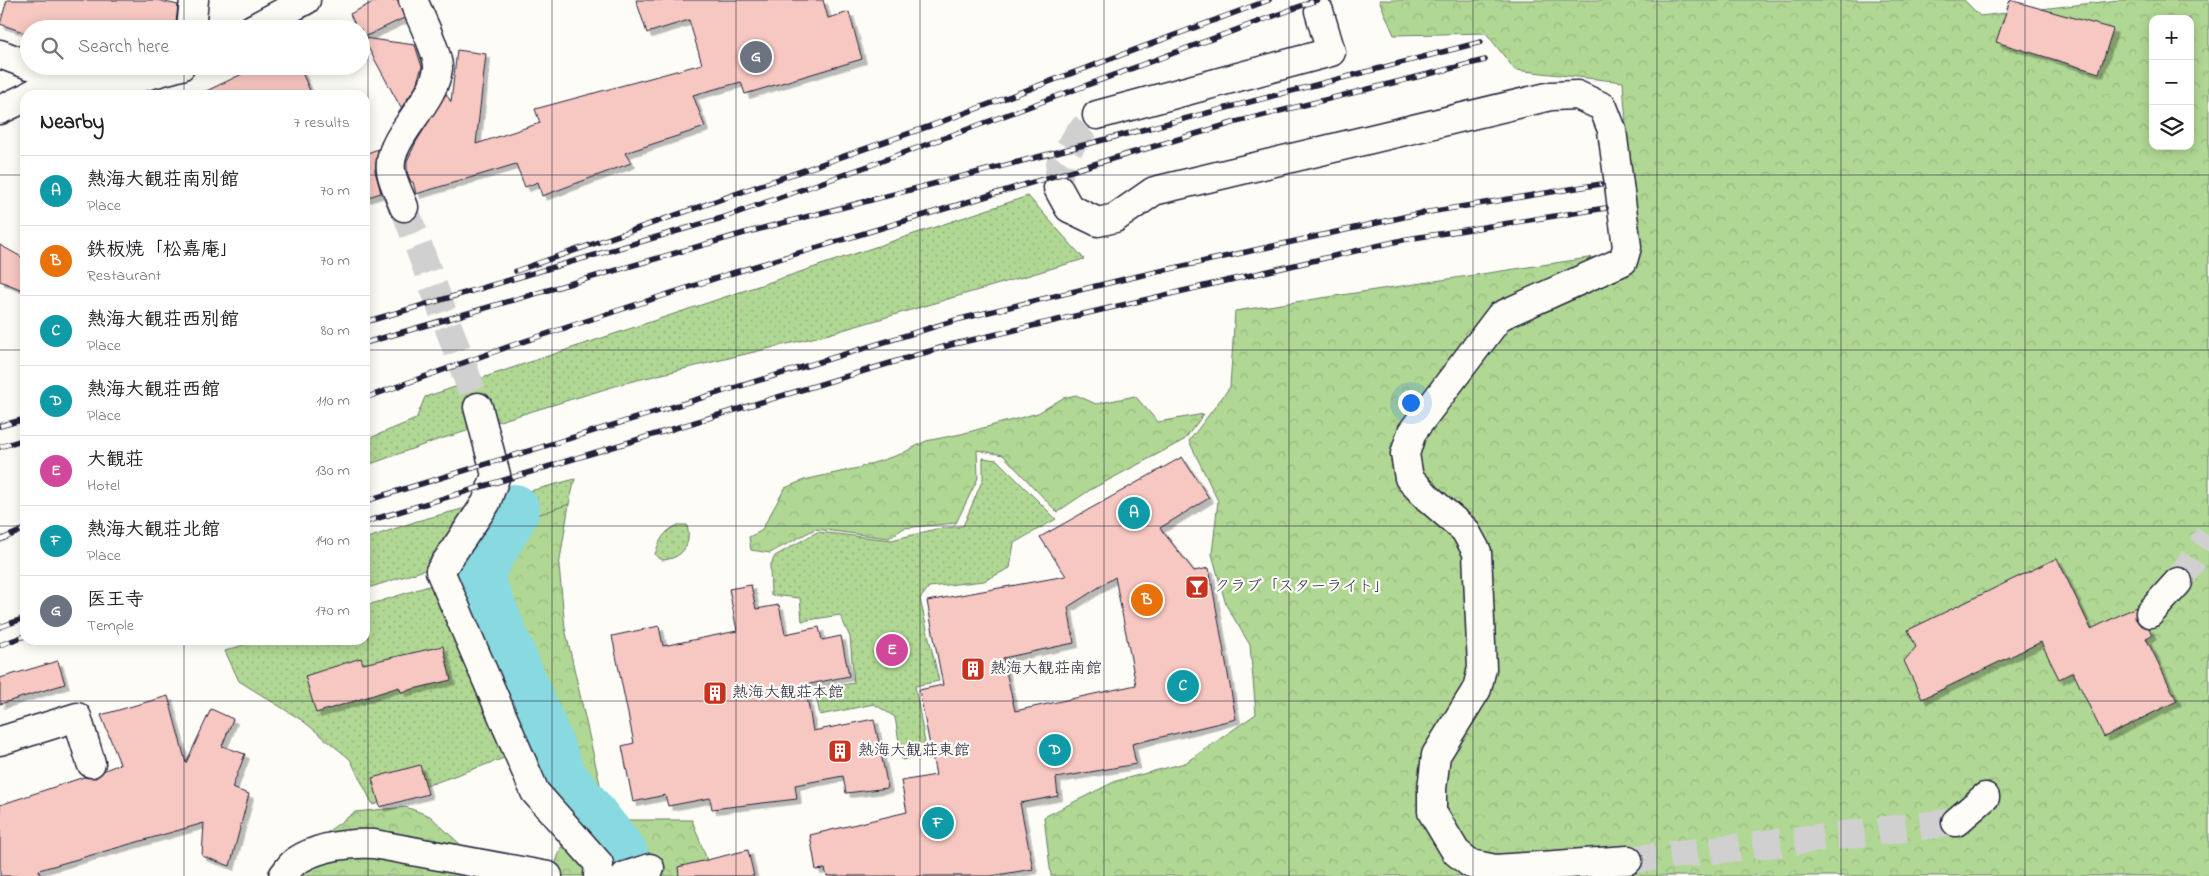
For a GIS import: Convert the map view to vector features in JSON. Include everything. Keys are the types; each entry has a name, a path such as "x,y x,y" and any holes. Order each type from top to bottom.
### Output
{"street":[{"path":"192,20 194,0"},
{"path":"269,20 306,0"},
{"path":"404,207 391,170 397,141 426,102 438,67 428,32 413,0"},
{"path":"1097,115 1331,52 1319,11"},
{"path":"0,54 20,62"},
{"path":"56,75 64,78 127,80 146,75"},
{"path":"40,90 64,78"},
{"path":"1058,188 1069,208 1098,222 1116,218 1154,191 1551,96 1577,95 1603,107 1612,130 1627,247 1624,261 1500,316 1412,432 1406,454 1409,478 1428,498 1465,530 1477,552 1482,668 1477,689 1436,756 1432,789 1432,812 1456,852 1471,864 1495,869 1628,860"},
{"path":"0,110 20,100"},
{"path":"478,407 496,476 486,502 440,571 535,792 599,864 598,876"},
{"path":"2150,613 2178,582"},
{"path":"0,741 77,717 91,763"},
{"path":"1956,822 1985,796"},
{"path":"282,876 294,862 315,852 360,844 374,844 548,876"}],"green space":[{"path":"1379,0 1964,0 1980,16 2119,0 2209,0 2209,876 1051,876 1044,817 1116,781 1185,763 1256,714 1250,645 1226,605 1212,554 1218,501 1189,441 1230,387 1235,311 1635,251 1623,82 1515,70 1486,33 1394,35"},
{"path":"1028,196 1084,259 829,334 625,383 434,441 370,464 370,438 416,419 425,397"},
{"path":"1076,395 1096,404 1135,396 1158,422 1204,414 1184,440 1090,490 1057,512 1003,455 977,450 978,478 956,523 904,528 889,538 815,529 770,553 751,550 749,537 761,531 785,488 804,480 858,468 901,454 926,441 961,434 1038,413 1063,398"},
{"path":"983,458 997,460 1056,519 1014,543 1010,568 984,581 929,587 920,599 939,681 915,686 927,754 902,760 895,717 874,704 820,715 815,690 854,683 850,637 840,615 802,621 800,598 771,595 770,566 775,556 817,532 892,540 936,529 963,526 983,479"},
{"path":"575,479 569,504 434,567 370,587 370,537 417,521"},
{"path":"569,504 559,566 565,628 608,820 692,820 713,876 283,876 306,856 330,830 355,812 406,807 430,816 481,864 555,865 564,839 434,567 470,539"},
{"path":"678,525 687,525 687,545 675,557 662,560 655,555 658,545 666,533"},
{"path":"435,584 507,757 373,805 350,759 303,721 239,681 225,651 243,645 370,645 370,604"}],"building":[{"path":"7,0 157,0 178,5 176,20 20,20 20,31 0,24"},
{"path":"377,0 398,0 404,18 370,34 370,20 353,20 350,14"},
{"path":"636,0 823,0 828,18 849,12 862,59 745,94 741,82 693,95 705,127 625,153 631,163 542,196 538,182 525,187 516,164 416,194 413,182 411,182 407,172 407,161 416,142 446,94 451,102 457,50 486,54 476,144 540,123 535,109 702,64 689,20 647,33"},
{"path":"2010,0 2113,29 2099,73 1996,42"},
{"path":"370,39 415,45 422,67 415,88 401,108 370,51"},
{"path":"240,75 303,75 310,90 209,90"},
{"path":"378,149 375,171 381,193 370,196 370,152"},
{"path":"0,245 20,256 20,289 0,281"},
{"path":"1182,457 1209,498 1160,528 1194,571 1209,568 1236,719 1132,744 1136,764 1056,778 1058,796 1020,803 1033,869 991,876 827,876 825,869 816,870 810,835 907,812 901,781 936,775 919,690 943,685 927,601 1066,576 1040,537","holes":["1115,577 1136,685 1015,711 1003,658 1074,643 1068,607"]},
{"path":"2057,558 2091,629 2136,607 2135,618 2140,625 2149,628 2152,635 2146,638 2177,701 2104,737 2073,672 2059,679 2041,642 1922,699 1904,661 1916,647 1908,630"},
{"name":"熱海大観荘本館","path":"751,585 756,609 779,605 785,634 819,627 822,640 841,636 849,676 805,685 813,731 874,719 888,788 846,793 843,776 795,785 797,799 712,809 710,798 668,806 665,795 633,802 622,746 634,743 612,636 659,626 663,646 737,631 729,589"},
{"path":"443,646 451,680 401,692 399,687 316,713 305,676 361,658 363,664"},
{"path":"58,661 65,684 0,704 0,678"},
{"path":"168,696 186,763 211,709 233,719 222,746 245,754 232,788 249,794 230,866 202,856 204,823 39,870 40,876 0,876 0,805 84,777 96,778 105,770 120,764 101,715"},
{"path":"420,765 428,794 380,807 372,778"},
{"path":"748,850 754,876 679,876 678,867"}],"waterway":[{"path":"514,510 477,576 561,777 622,854 629,876"}],"tunnel":[{"path":"1058,188 1060,164 1078,134 1097,115"},
{"path":"404,207 478,407"},
{"path":"2178,582 2209,535"},
{"path":"1628,860 1956,822"}],"railway":[{"path":"516,271 930,126 1269,0"},
{"path":"370,321 722,218 1317,0"},
{"path":"370,342 748,232 1481,42"},
{"path":"370,396 513,345 726,275 1017,187 1236,122 1485,60"},
{"path":"370,499 956,320 1125,279 1417,214 1601,184"},
{"path":"370,520 950,345 1407,239 1606,208"},
{"path":"0,426 20,420"},
{"path":"0,447 20,441"},
{"path":"0,540 20,531"},
{"path":"0,627 20,620"},
{"path":"0,645 20,638"}],"place":[{"name":"医王寺","path":"756,57"},
{"name":"熱海大観荘南別館","path":"1134,513"},
{"name":"クラブ「スターライト」","path":"1197,587"},
{"name":"鉄板焼「松嘉庵」","path":"1147,600"},
{"name":"大観荘","path":"892,650"},
{"name":"熱海大観荘南館","path":"973,669"},
{"name":"熱海大観荘西別館","path":"1183,686"},
{"name":"熱海大観荘本館","path":"715,693"},
{"name":"熱海大観荘西館","path":"1055,750"},
{"name":"熱海大観荘東館","path":"840,751"},
{"name":"熱海大観荘北館","path":"938,823"}]}
